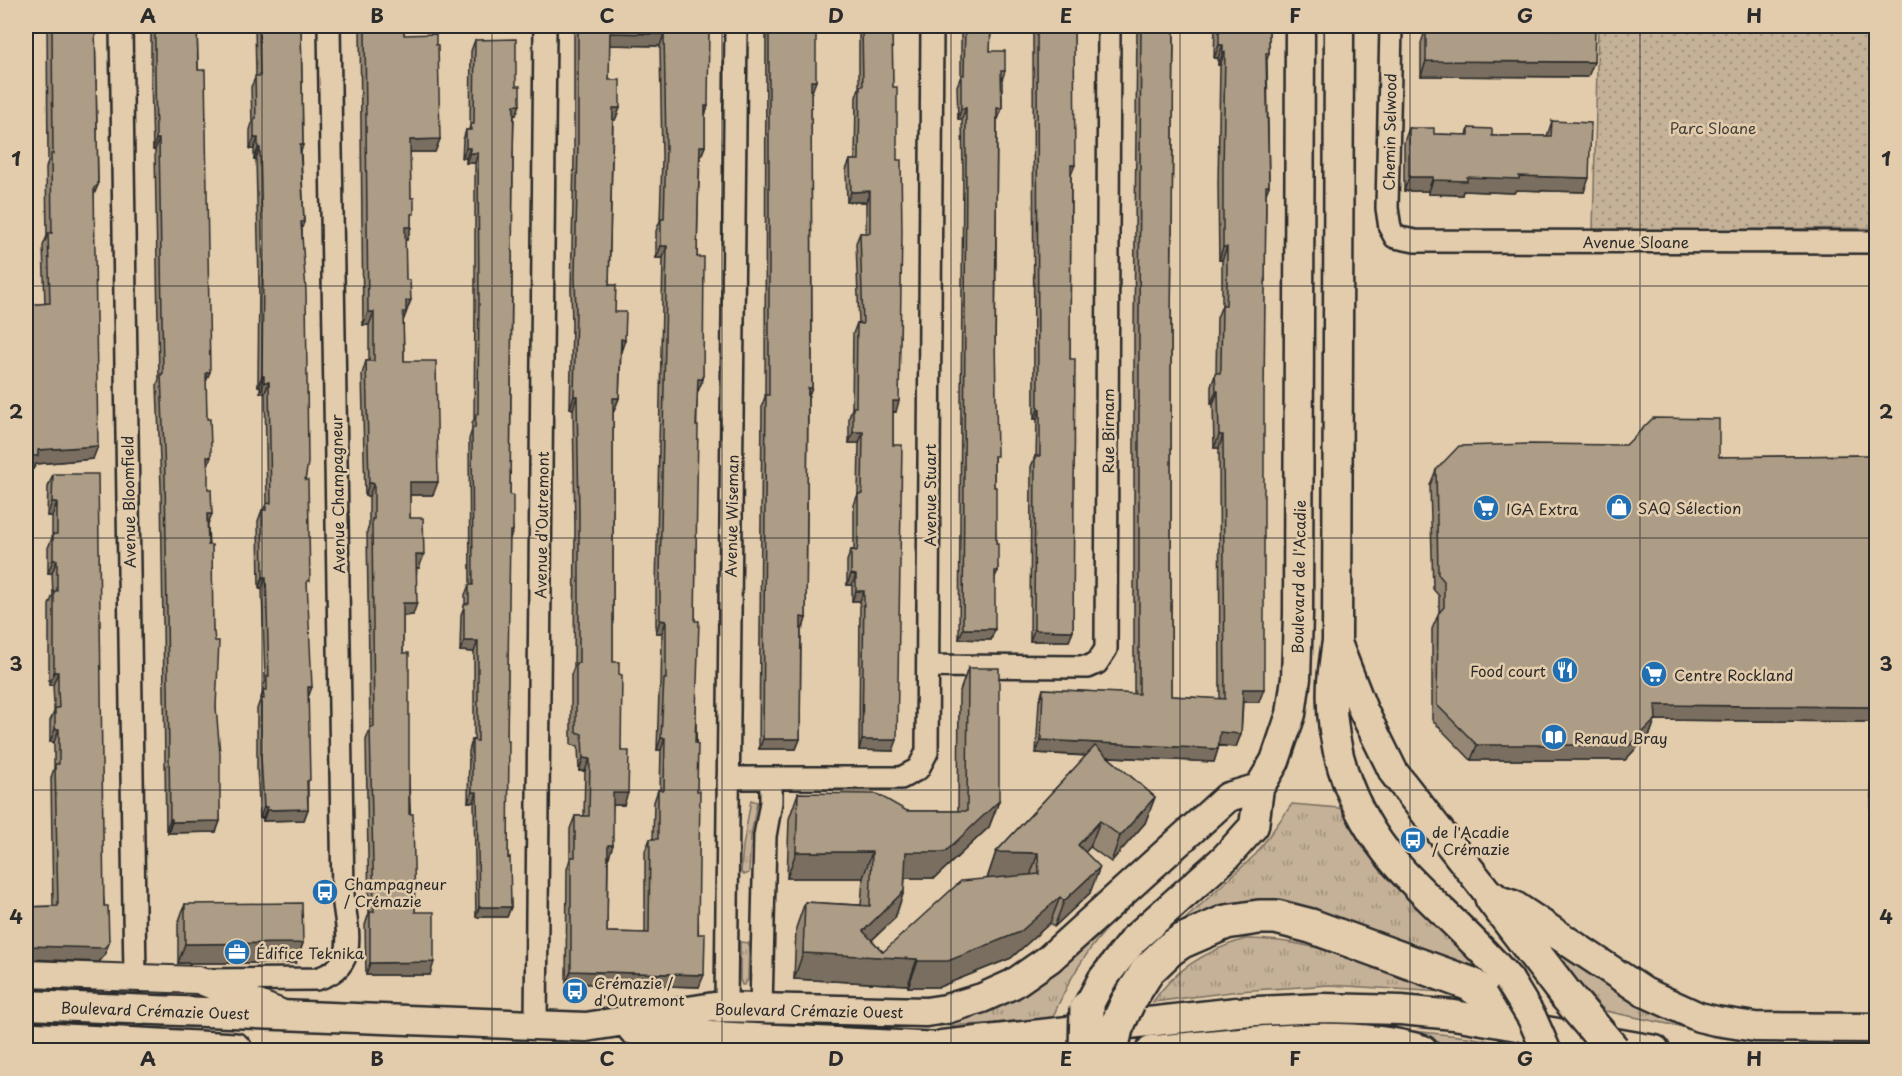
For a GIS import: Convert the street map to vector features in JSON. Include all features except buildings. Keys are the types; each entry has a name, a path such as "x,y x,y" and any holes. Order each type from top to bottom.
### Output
{"highway":[{"path":"1492,898 1596,1033 1613,1050"},
{"path":"1111,1050 1116,1028 1128,1002 1148,970 1170,949 1182,941 1226,922 1251,918 1276,918 1311,926 1470,984 1540,1040"},
{"path":"1086,1050 1087,1008"},
{"path":"26,1039 235,1050"}],"main road":[{"name":"Boulevard de l'Acadie","path":"1069,1050 1102,980 1134,939 1225,858 1254,826 1260,788 1275,761 1291,714 1296,678 1300,26"},
{"path":"1339,26 1337,641 1332,682 1334,731 1345,777 1361,815 1394,861 1509,980 1533,1018 1540,1040"},
{"path":"1337,641 1363,710 1394,772 1492,898 1513,905 1644,992 1700,1017 1755,1027 1876,1028"},
{"name":"Boulevard Crémazie Ouest","path":"26,1005 586,1027 714,1006 917,1012 946,1009 982,998 1014,984 1049,959 1228,797 1260,788"},
{"path":"942,1046 1150,1020 1298,1008 1416,1011 1473,1018 1540,1040 1655,1050"},
{"path":"586,1027 988,1050"},
{"path":"1151,1050 1316,1039 1389,1042 1423,1050"}],"street":[{"name":"Avenue Bloomfield","path":"122,26 135,978"},
{"name":"Avenue Champagneur","path":"329,26 343,883 348,937 348,948 343,962"},
{"name":"Avenue d'Outremont","path":"536,1025 545,26"},
{"name":"Avenue Wiseman","path":"726,1007 736,26"},
{"name":"Avenue Stuart","path":"728,778 894,779 913,773 922,764 927,752 933,26"},
{"name":"Rue Birnam","path":"928,666 1088,667 1097,663 1106,649 1109,26"},
{"name":"Chemin Selwood","path":"1390,26 1387,208 1390,228 1395,237"},
{"name":"Avenue Sloane","path":"1395,237 1415,241 1876,242"},
{"path":"761,1008 765,836 771,802 771,778"},
{"name":"Boulevard Crémazie Ouest","path":"26,974 198,980 316,979 333,972 343,962"},
{"name":"Boulevard Crémazie Ouest","path":"198,980 285,1015"}],"green space":[{"name":"Parc Sloane","path":"1598,26 1876,26 1876,228 1593,231"},
{"path":"751,800 757,802 751,836 749,873 744,875 741,872 743,846"},
{"path":"1292,804 1339,808 1344,812 1372,857 1390,880 1483,973 1328,914 1293,906 1221,909 1181,923 1256,854"},
{"path":"1523,924 1707,1032 1605,1011"},
{"path":"1105,931 1075,972 1053,1017 1014,1023 936,1026 935,1024 985,1012 1018,997 1048,977"},
{"path":"1245,939 1297,943 1322,949 1371,964 1444,992 1330,985 1239,991 1153,1002 1171,979 1193,962"},
{"path":"740,942 749,943 748,980 744,985 740,980"},
{"path":"1413,1031 1468,1037 1530,1050 1457,1050"}],"place":[{"name":"SAQ Sélection","path":"1619,507"},
{"name":"IGA Extra","path":"1486,508"},
{"name":"Food court","path":"1565,670"},
{"name":"Centre Rockland","path":"1654,674"},
{"name":"Renaud Bray","path":"1554,737"},
{"name":"de l'Acadie / Crémazie","path":"1413,840"},
{"name":"Champagneur / Crémazie","path":"325,892"},
{"name":"Édifice Teknika","path":"237,952"},
{"name":"Crémazie / d'Outremont","path":"575,991"}]}
